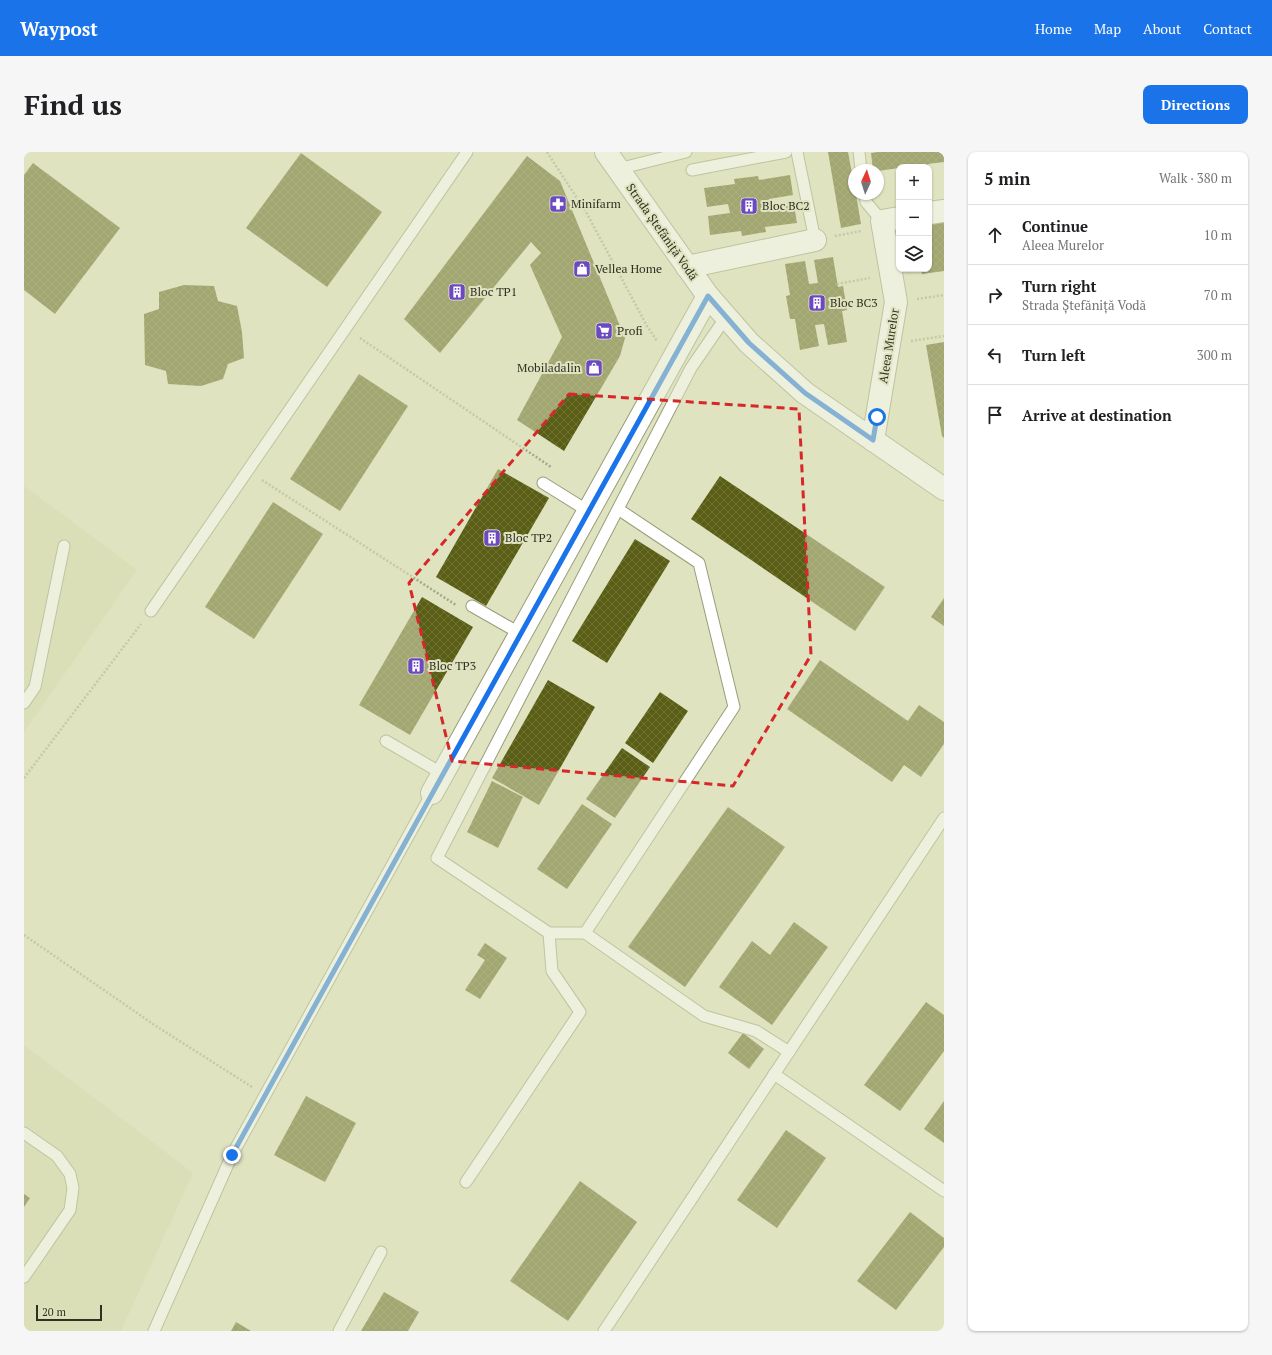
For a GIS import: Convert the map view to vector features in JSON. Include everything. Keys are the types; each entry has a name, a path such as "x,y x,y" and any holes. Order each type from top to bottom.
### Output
{"street":[{"name":"Strada Ștefăniță Vodă","path":"612,160 708,296 749,343 805,393 944,489"},
{"path":"932,213 944,211"},
{"name":"Aleea Murelor","path":"873,440 896,302 891,220"},
{"path":"687,267 815,240"},
{"path":"432,793 708,296"}],"lane":[{"path":"151,611 468,152"},
{"path":"612,160 686,152"},
{"path":"692,170 786,152"},
{"path":"797,152 815,240"},
{"path":"859,152 860,164"},
{"path":"866,200 866,202 891,220"},
{"path":"726,317 691,368 437,858 549,933 585,933 704,1016 756,1031 789,1052"},
{"path":"543,483 588,511"},
{"path":"585,933 734,707 699,563 618,509"},
{"path":"24,702 34,687 64,546"},
{"path":"467,607 521,634"},
{"path":"386,741 443,774"},
{"path":"154,1331 232,1155 432,793"},
{"path":"604,1331 944,818"},
{"path":"466,1182 580,1012 552,970 549,933"},
{"path":"774,1074 944,1191"},
{"path":"24,1133 57,1156 70,1174 73,1188 70,1210 24,1277"},
{"path":"338,1331 381,1252"}],"path":[{"path":"546,152 586,212 647,326 671,363"},
{"path":"841,235 862,231"},
{"path":"837,284 876,277"},
{"path":"896,302 944,295"},
{"path":"346,328 556,471"},
{"path":"889,345 944,336"},
{"path":"247,471 467,607"},
{"path":"24,778 151,611"},
{"path":"24,935 156,1026 265,1095"}],"highlighted area":[{"path":"569,394 799,409 811,655 733,786 452,761 409,583"}],"shaded area":[{"path":"24,486 137,570 24,732"},
{"path":"24,1045 193,1173 121,1331 24,1331"}],"building":[{"path":"828,152 848,152 850,164 848,164 848,200 857,200 861,224 841,228"},
{"path":"944,152 944,162 928,164 896,164 896,168 884,170 884,164 872,164 871,153"},
{"path":"301,153 382,212 327,287 246,228"},
{"name":"Bloc TP1","path":"527,156 560,181 625,338 620,356 564,451 517,420 562,337 530,265 541,253 531,242 440,353 404,319"},
{"path":"33,163 120,228 55,314 24,290 24,175"},
{"name":"Bloc BC2","path":"790,175 793,195 769,199 771,208 794,205 797,223 765,227 766,232 742,236 741,231 710,235 708,216 730,213 728,204 707,207 704,188 735,184 734,179 758,176 759,180"},
{"path":"944,220 944,271 922,274 922,272 932,272 932,222"},
{"name":"Bloc BC3","path":"833,257 838,287 843,286 847,310 842,311 847,342 828,345 824,324 815,325 819,346 800,350 795,319 790,319 786,296 790,295 785,264 805,261 809,284 818,283 814,260"},
{"path":"184,285 214,286 218,301 237,306 242,332 244,358 228,364 223,379 201,386 168,384 166,371 145,365 144,314 159,309 159,292"},
{"path":"944,342 944,438 942,436 926,345"},
{"path":"359,374 408,406 340,511 290,479"},
{"name":"Bloc TP2","path":"498,469 549,498 486,606 436,577"},
{"path":"720,476 885,587 855,631 691,519"},
{"path":"273,502 323,534 254,639 205,607"},
{"path":"635,539 670,561 607,663 572,641"},
{"name":"Bloc TP3","path":"422,597 473,627 410,735 359,705"},
{"path":"944,598 944,626 931,617"},
{"path":"820,660 908,721 919,705 944,722 944,744 921,777 904,765 892,782 787,709"},
{"path":"548,680 595,707 539,805 492,778"},
{"path":"660,692 688,711 653,763 625,743"},
{"path":"622,748 650,767 615,818 586,799"},
{"path":"492,781 523,797 498,848 467,832"},
{"path":"582,804 612,824 567,889 537,869"},
{"path":"728,807 785,847 685,987 628,947"},
{"path":"794,922 828,947 772,1025 719,987 752,941 770,955"},
{"path":"485,943 507,958 480,999 465,990 485,960 477,955"},
{"path":"926,1002 944,1015 944,1051 900,1111 864,1085"},
{"path":"743,1033 764,1049 749,1069 728,1053"},
{"path":"306,1096 356,1123 325,1182 274,1155"},
{"path":"944,1101 944,1143 924,1129"},
{"path":"786,1130 826,1158 777,1228 737,1200"},
{"path":"580,1181 637,1222 568,1321 510,1281"},
{"path":"24,1194 30,1198 24,1207"},
{"path":"910,1212 944,1238 944,1247 896,1310 857,1281"},
{"path":"384,1292 419,1312 408,1331 361,1331"},
{"path":"236,1322 251,1331 231,1331"}],"place":[{"name":"Minifarm","path":"558,204"},
{"name":"Bloc BC2","path":"749,206"},
{"name":"Vellea Home","path":"582,269"},
{"name":"Bloc TP1","path":"457,292"},
{"name":"Bloc BC3","path":"817,303"},
{"name":"Profi","path":"604,331"},
{"name":"Mobiladalin","path":"594,368"},
{"name":"Bloc TP2","path":"492,538"},
{"name":"Bloc TP3","path":"416,666"}],"route":[{"path":"232,1155 708,296 749,343 805,393 873,440 877,417"}]}
